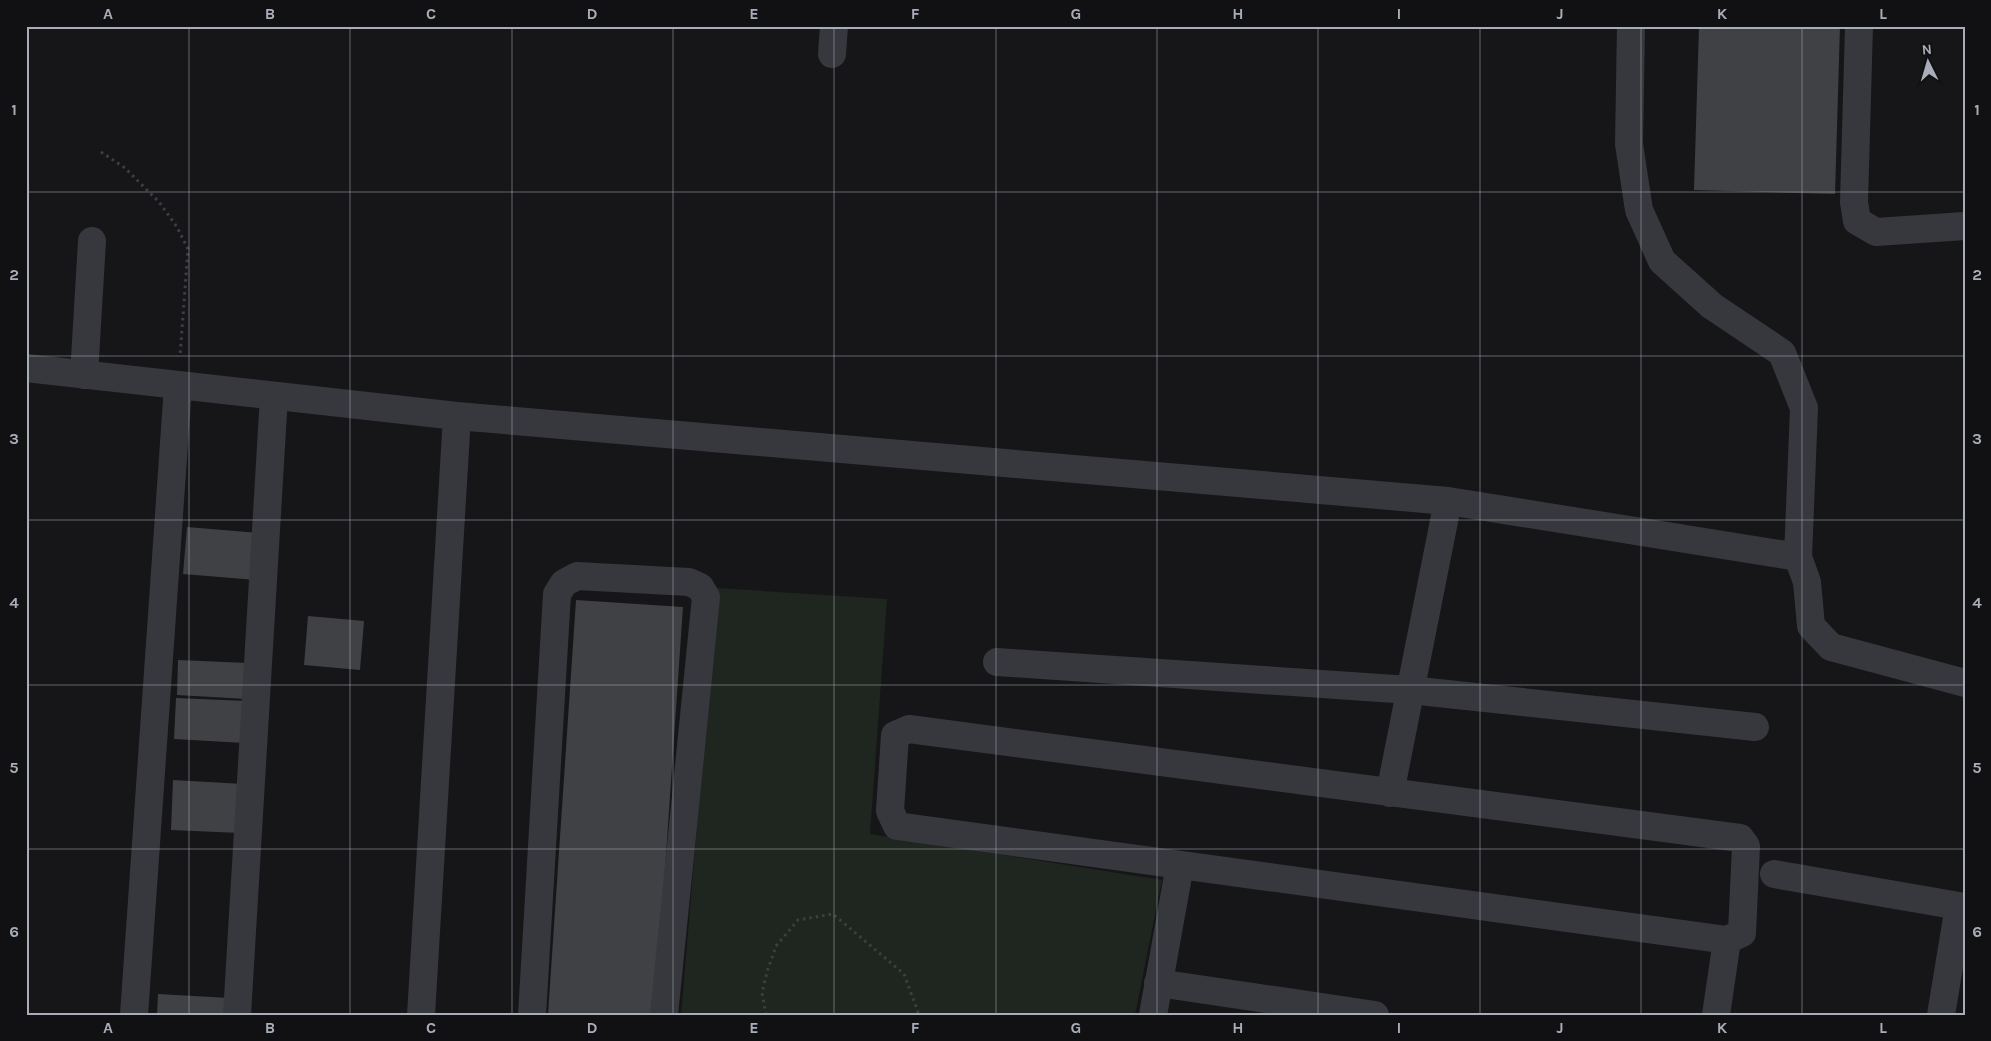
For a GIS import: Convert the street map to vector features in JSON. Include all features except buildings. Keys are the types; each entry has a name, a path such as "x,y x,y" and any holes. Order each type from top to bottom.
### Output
{"street":[{"path":"832,54 834,26"},
{"path":"1631,26 1629,144 1639,210 1662,261 1712,306 1782,353 1804,408 1798,557 1806,582 1811,626 1831,647 1965,682"},
{"path":"1859,26 1854,202 1858,222 1876,232 1965,226"},
{"path":"84,375 92,242"},
{"path":"26,368 457,416 1448,501 1798,557"},
{"path":"134,1015 178,386"},
{"path":"237,1015 274,396"},
{"path":"421,1015 457,416"},
{"path":"1390,793 1448,501"},
{"path":"532,1015 557,594 564,583 577,576 689,582 700,586 706,597 664,1015"},
{"path":"998,662 1410,690 1755,727"},
{"path":"909,728 1740,838 1746,846 1742,933 1727,940 1180,865 897,826 890,811 895,735 909,728"},
{"path":"1152,1015 1180,865"},
{"path":"1774,874 1962,906 1941,1015"},
{"path":"1716,1015 1727,940"},
{"path":"1158,983 1375,1015"}],"path":[{"path":"101,152 125,168 159,202 177,227 188,249 178,386"},
{"path":"766,1015 762,992 776,946 798,920 833,914 904,974 919,1015"}],"shaded area":[{"path":"717,588 887,599 870,834 1162,880 1135,1015 681,1015"}]}
